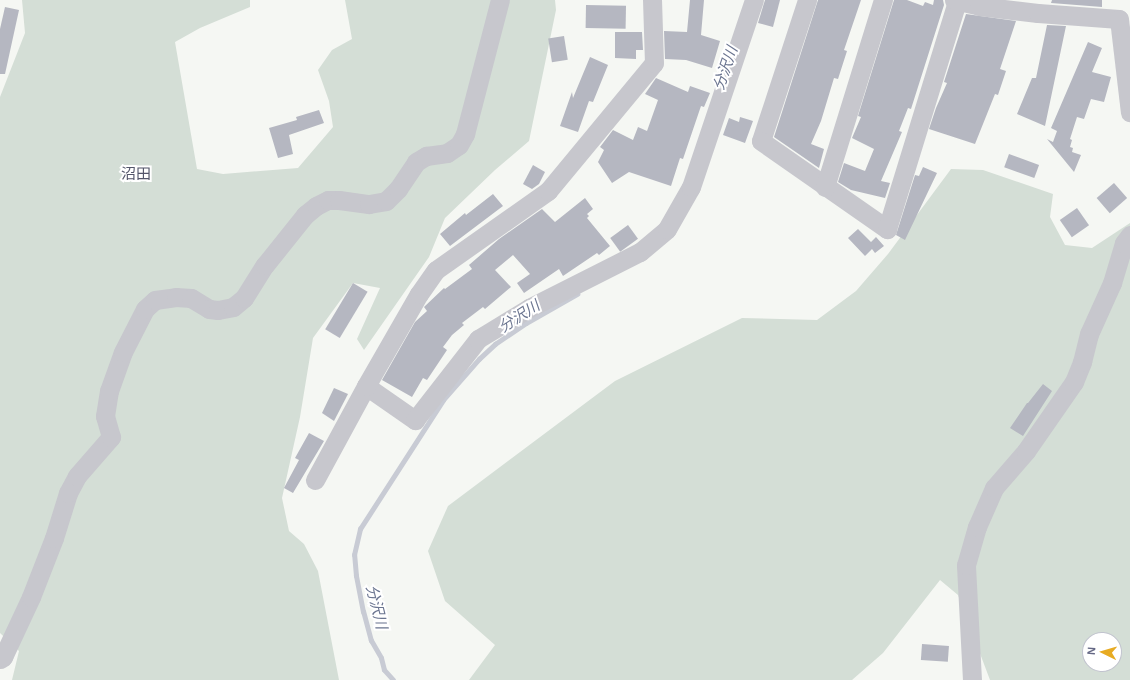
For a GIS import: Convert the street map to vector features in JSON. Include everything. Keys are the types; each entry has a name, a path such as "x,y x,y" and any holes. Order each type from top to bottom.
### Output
{"street":[{"path":"0,659 3,656 31,597 54,538 68,493 77,476 111,437 105,416 109,391 123,352 145,309 155,300 176,297 191,298 209,309 218,310 234,307 244,298 265,265 305,215 316,206 328,200 369,204 386,201 398,189 416,162 426,156 447,153 459,145 465,134 500,0"},
{"path":"315,480 366,386 419,294 436,270 548,191 654,63 652,0"},
{"path":"366,386 415,420 478,339 528,308 640,252 668,229 691,187 754,0"},
{"path":"807,0 761,141 887,229 956,0 979,6 1119,19 1130,112"},
{"path":"825,187 883,0"},
{"path":"972,680 966,565 977,527 994,488 1026,451 1074,382 1082,362 1089,334 1112,284 1124,242 1130,235"}],"shaded area":[{"path":"22,0 250,0 250,7 200,28 175,42 197,169 223,174 298,168 333,127 329,101 318,70 332,50 352,39 345,0 555,0 556,10 529,141 495,170 445,218 429,257 364,350 357,339 380,288 353,283 313,338 300,417 282,498 289,531 304,544 318,571 339,680 12,680 19,651 0,633 0,97 25,33"},
{"path":"951,169 983,170 1053,194 1050,217 1065,245 1092,248 1130,223 1130,680 990,680 958,595 940,580 883,653 852,680 469,680 495,645 445,601 428,551 448,506 615,381 742,318 817,320 856,291 888,254"}],"building":[{"path":"690,0 704,0 701,35 720,41 712,68 686,60 665,59 664,31 687,32"},
{"path":"765,0 780,0 773,27 758,23"},
{"path":"818,0 861,0 844,50 847,51 838,79 834,78 821,121 811,144 824,149 819,168 774,137"},
{"path":"894,0 907,0 923,6 925,2 933,5 934,0 943,0 944,5 911,109 908,108 899,131 902,132 881,181 890,183 885,198 851,190 838,182 844,163 865,171 874,149 852,138 861,117 858,116"},
{"path":"1052,0 1102,0 1102,7 1051,3"},
{"path":"586,5 626,6 626,29 586,28"},
{"path":"5,7 19,10 5,74 0,74 0,29"},
{"path":"966,14 1016,21 1000,69 1006,71 998,95 995,94 975,144 929,129 947,83 944,82"},
{"path":"1047,25 1066,26 1045,126 1017,114 1032,78 1036,78"},
{"path":"615,32 642,32 643,50 636,50 636,59 615,58"},
{"path":"564,36 568,60 552,62 548,39"},
{"path":"1088,42 1102,48 1092,72 1111,77 1104,102 1091,99 1084,119 1077,117 1070,139 1072,140 1070,147 1073,148 1072,152 1081,155 1074,172 1047,139 1053,142 1057,131 1051,128"},
{"path":"590,57 608,65 593,102 589,101 578,132 560,126 572,92 573,98"},
{"path":"656,78 688,92 690,86 710,93 704,107 701,106 683,159 680,158 671,186 629,172 612,183 598,162 604,150 600,147 613,130 633,140 638,127 647,131 658,100 645,94"},
{"path":"319,110 324,123 289,135 293,154 278,158 269,128 297,120 296,117"},
{"path":"740,117 753,121 745,143 723,135 729,118 739,122"},
{"path":"1009,154 1039,165 1034,178 1004,167"},
{"path":"533,165 545,172 539,184 532,189 523,184"},
{"path":"923,167 937,173 905,240 896,235 915,175 919,176"},
{"path":"1114,183 1127,198 1110,213 1097,198"},
{"path":"493,194 503,206 450,246 440,234 465,213 466,215"},
{"path":"585,198 593,209 587,214 589,216 587,218 610,246 599,255 597,253 563,276 559,269 524,293 517,283 530,274 513,255 495,270 511,287 485,309 483,307 462,323 464,325 452,335 443,347 447,350 427,380 423,378 412,397 382,380 415,322 427,311 424,307 444,288 445,289 472,269 469,265 499,239 542,209 555,222"},
{"path":"1077,208 1089,225 1072,237 1060,220"},
{"path":"628,225 638,239 620,252 610,238"},
{"path":"858,229 871,242 876,237 884,246 875,253 872,249 865,256 848,238"},
{"path":"353,283 368,292 340,338 325,329"},
{"path":"1043,384 1052,391 1023,436 1010,428 1027,403"},
{"path":"334,388 348,394 334,421 322,413"},
{"path":"309,433 324,441 293,493 284,488 299,460 295,458"},
{"path":"922,644 949,646 948,662 921,660"}],"waterway":[{"name":"分沢川","path":"393,680 384,670 381,658 371,641 363,612 356,576 354,555 360,529 443,400 479,359 495,344 526,323 577,294"}],"district":[{"name":"沼田","path":"136,174"}]}
